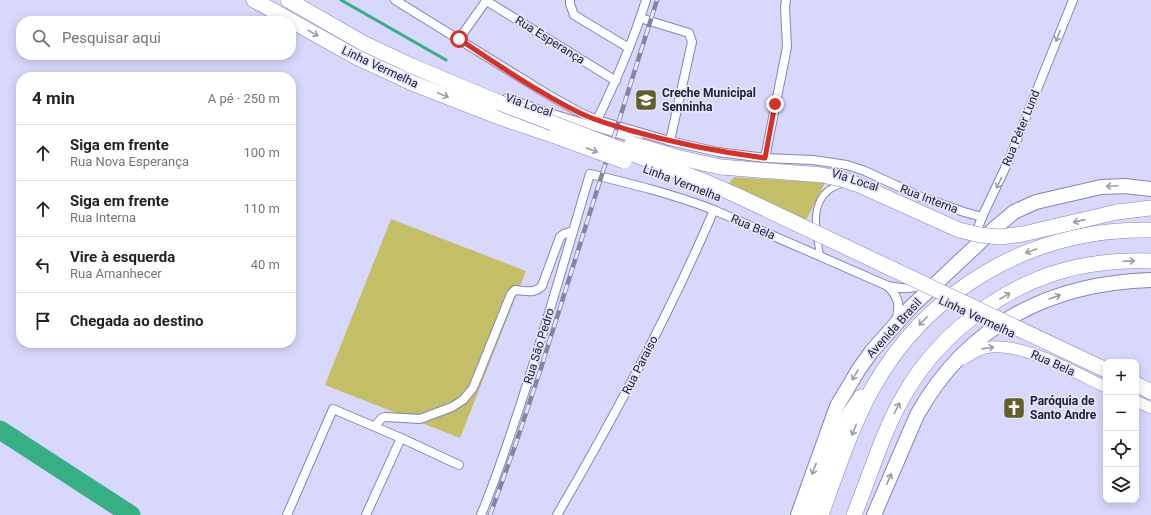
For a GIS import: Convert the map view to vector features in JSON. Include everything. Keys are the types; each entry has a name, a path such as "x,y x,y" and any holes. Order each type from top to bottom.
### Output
{"highway":[{"name":"Linha Vermelha","path":"254,0 283,16"},
{"name":"Linha Vermelha","path":"288,0 363,43 412,66 500,103 706,182 738,196 1103,369"},
{"name":"Linha Vermelha","path":"296,23 356,57 412,83 499,117 694,186 944,301 1103,377"},
{"path":"500,103 676,157 721,167 822,175 841,180 866,188 959,230 980,235 1000,237 1023,234 1117,212 1151,208"},
{"name":"Avenida Brasil","path":"798,515 837,406 867,357 911,307 1003,220 1025,206 1036,202 1101,187 1125,186 1151,189"},
{"name":"Avenida Brasil","path":"821,515 872,390 893,357 919,324 936,308 957,292 997,266 1038,248 1079,236 1106,231 1151,230"},
{"path":"854,515 891,420 903,397 930,358 957,329 977,314 1014,291 1054,274 1074,268 1101,263 1129,260 1151,260"},
{"path":"874,515 917,415 933,389 967,349 999,324 1036,304 1055,296 1077,289 1098,285 1151,280"},
{"path":"806,515 850,413 893,357"},
{"path":"1139,386 1151,392"},
{"path":"1139,394 1151,400"}],"street":[{"name":"Via Local","path":"299,0 344,26 400,55 473,86 543,110 665,149 722,162 824,170 860,175 961,225 979,227"},
{"name":"Rua Interna","path":"395,0 541,90 581,113 597,120 670,141 718,152 765,158 813,160 847,165 860,175 982,217"},
{"path":"459,39 485,0"},
{"name":"Rua Esperança","path":"485,0 616,81"},
{"path":"570,0 574,16 629,48"},
{"path":"597,120 616,81 646,0"},
{"path":"765,158 787,47 786,0"},
{"name":"Rua Péter Lund","path":"967,255 982,217 1008,162 1073,0"},
{"path":"640,18 689,34 691,37 692,42 670,141"},
{"name":"Rua Bela","path":"590,174 640,185 686,199 888,286 901,289 910,289 936,283"},
{"name":"Rua São Pedro","path":"481,515 516,419 590,174"},
{"path":"820,256 816,216 820,201 829,190 860,175"},
{"name":"Rua Paraíso","path":"557,515 622,401 689,269 714,210"},
{"path":"375,426 382,418 386,417 420,419 452,407 463,400 473,388 511,294 515,290 533,292 542,286 560,237 573,231"},
{"path":"888,286 898,299 899,306 896,323"},
{"name":"Rua Bela","path":"953,364 984,348 1004,347 1029,352 1103,386"},
{"path":"1139,402 1151,408"},
{"path":"287,515 333,410 375,426 459,465"},
{"path":"366,515 401,438"}],"shaded area":[{"path":"734,177 825,183 806,220 729,183"},
{"path":"391,219 526,271 460,438 325,385"}],"waterway":[{"path":"341,0 446,60"},
{"path":"0,430 131,515"}],"railway":[{"path":"490,515 541,368 657,0"}],"place":[{"name":"Creche Municipal Senninha","path":"646,100"},
{"name":"Paróquia de Santo Andre","path":"1014,408"}],"route":[{"path":"459,39 547,94 597,120 670,141 718,152 765,158 775,104"}]}
